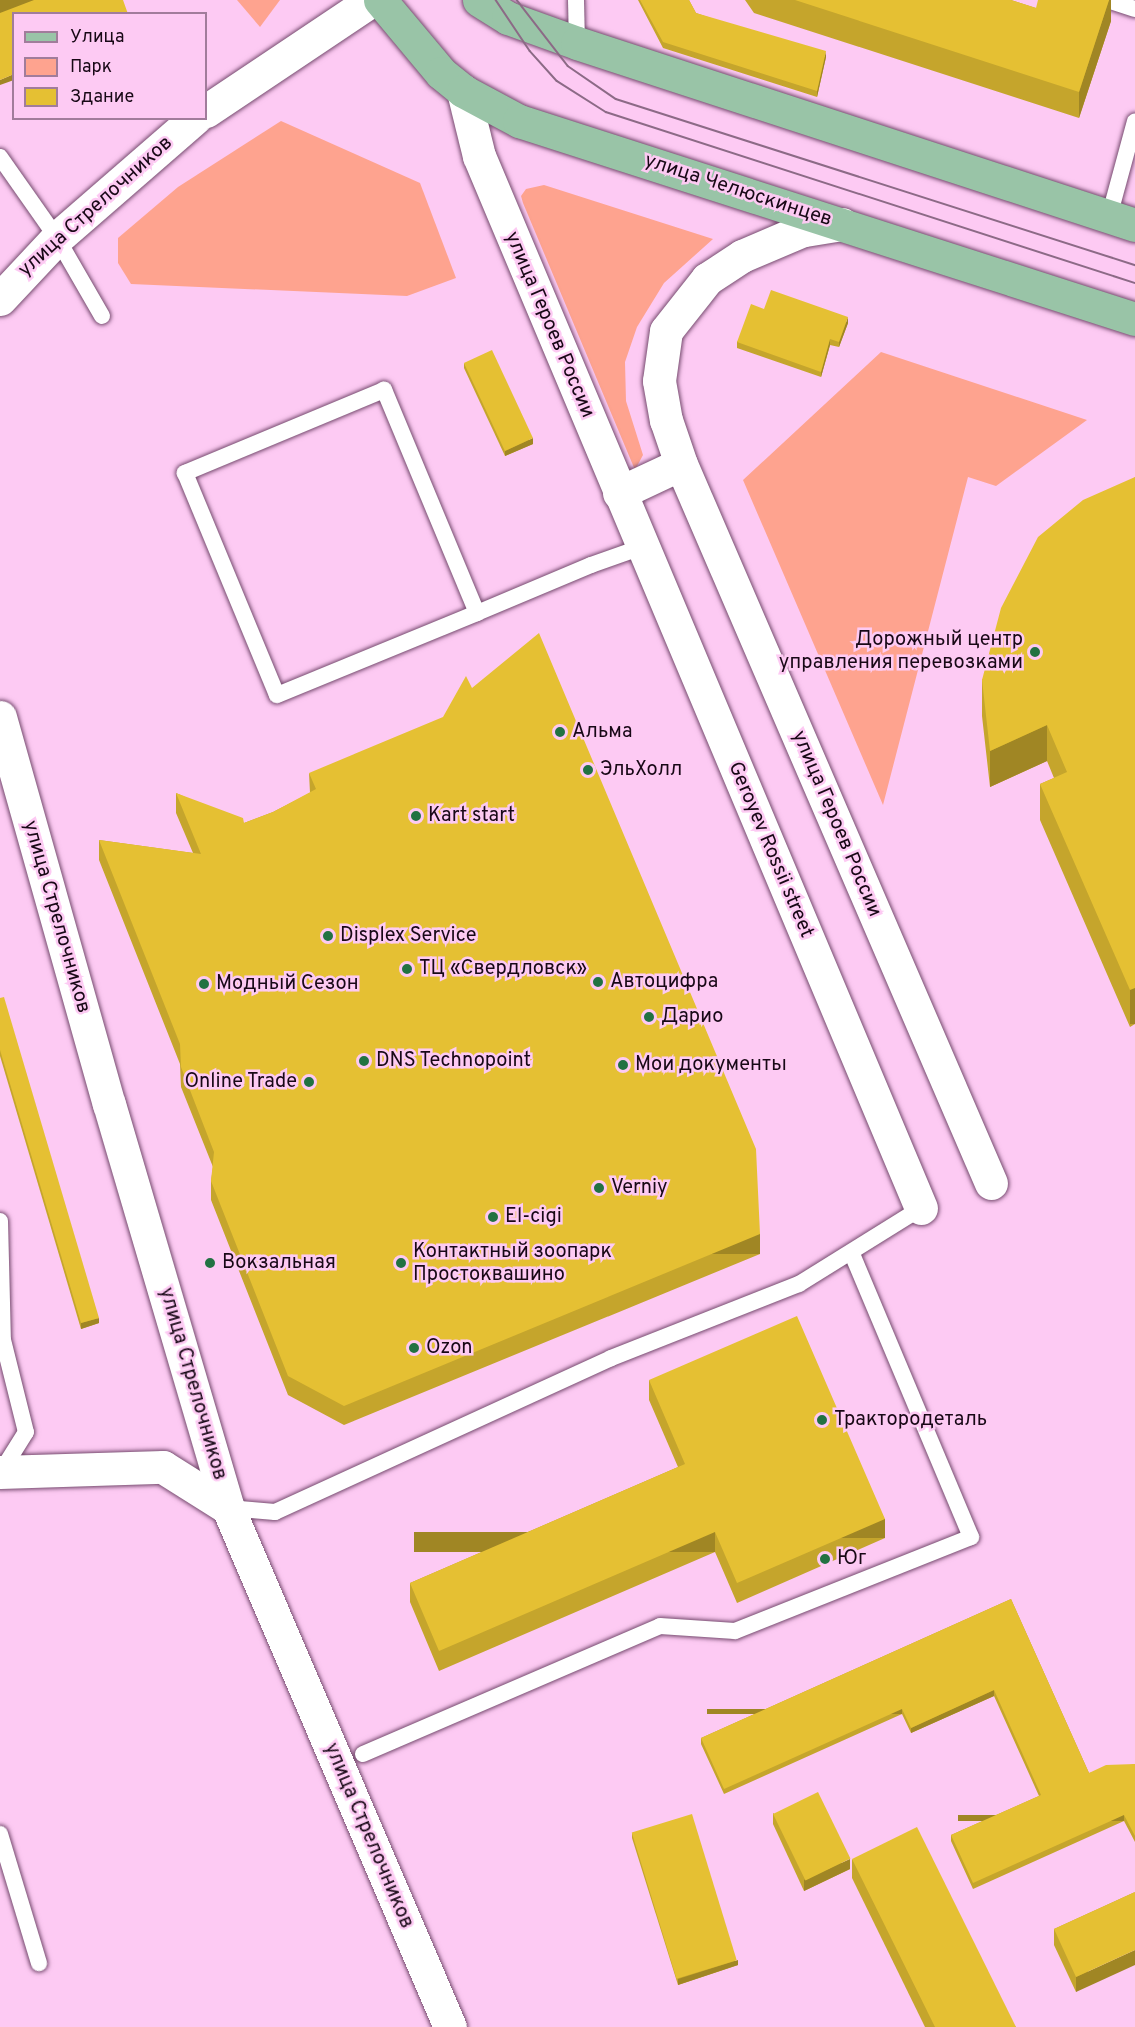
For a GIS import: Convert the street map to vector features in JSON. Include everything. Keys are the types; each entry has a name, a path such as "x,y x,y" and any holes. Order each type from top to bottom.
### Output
{"main road":[{"name":"улица Челюскинцев","path":"380,0 441,72 463,91 519,121 1135,319"},
{"path":"479,0 508,18 578,43 1122,221"}],"street":[{"path":"207,110 372,0"},
{"name":"улица Героев России","path":"463,91 479,156 619,493"},
{"name":"улица Стрелочников","path":"0,299 57,238 193,120"},
{"name":"улица Героев России","path":"842,224 804,230 742,256 707,279 674,317 660,351 659,381 666,420 681,464 991,1183"},
{"path":"619,493 681,464"},
{"name":"Geroyev Rossii street","path":"619,493 921,1208"},
{"name":"улица Стрелочников","path":"0,717 105,1093 228,1508 450,2027"},
{"path":"1,1472 164,1467 228,1508"}],"lane":[{"path":"576,0 578,43"},
{"path":"1107,0 1135,9"},
{"path":"1122,221 1135,121"},
{"path":"0,158 57,238 102,316"},
{"path":"477,613 384,390 185,473 277,695 642,547"},
{"path":"228,1508 275,1512 611,1358 799,1284 852,1254 921,1208"},
{"path":"0,1221 3,1340 26,1432 1,1472"},
{"path":"363,1754 660,1626 735,1631 971,1537 852,1254"},
{"path":"0,1834 39,1963"}],"green space":[{"path":"237,0 280,0 260,27"},
{"path":"281,121 420,183 456,278 407,296 131,284 118,263 118,238 178,187"},
{"path":"544,185 713,239 664,283 637,327 625,362 626,401 643,455 635,470 523,203 521,196 526,189"},
{"path":"881,352 1087,420 996,486 968,477 883,805 743,480"}],"building":[{"path":"34,0 123,0 127,12 12,12 12,75 0,80 0,13"},
{"path":"640,0 689,0 696,13 826,51 817,91 663,42"},
{"path":"795,0 1011,0 1036,8 1038,0 1109,0 1079,92"},
{"path":"771,290 848,317 839,342 830,339 821,372 737,342 751,304 764,309"},
{"path":"492,350 533,438 505,451 464,363"},
{"path":"1135,477 1135,988 1130,990 1040,784 1067,772 1047,725 990,751 982,680 1001,608 1038,537 1083,500"},
{"name":"ТЦ «Свердловск»","path":"539,633 756,1149 760,1234 344,1406 288,1376 211,1181 214,1152 181,1067 180,1044 99,840 201,854 176,793 243,818 244,823 273,812 316,789 309,773 443,717 466,676 472,688"},
{"path":"4,997 99,1318 81,1323 0,1050 0,998"},
{"path":"797,1316 885,1519 737,1583 715,1532 439,1651 410,1583 685,1464 649,1380"},
{"path":"1011,1599 1089,1773 1106,1765 1135,1764 1135,1836 1124,1815 973,1883 951,1835 1041,1795 994,1690 911,1728 902,1709 724,1789 701,1738"},
{"path":"818,1792 850,1859 805,1880 773,1814"},
{"path":"692,1814 737,1960 676,1979 632,1832"},
{"path":"917,1827 1016,2027 935,2027 852,1859"},
{"path":"1135,1892 1135,1950 1076,1977 1054,1929"}],"tram line":[{"path":"496,0 530,51 557,81 606,112 1135,283"},
{"path":"517,0 568,66 616,99 1135,265"}],"place":[{"name":"Дорожный центр управления перевозками","path":"1035,652"},
{"name":"Альма","path":"560,732"},
{"name":"ЭльХолл","path":"588,770"},
{"name":"Kart start","path":"416,816"},
{"name":"Displex Service","path":"328,936"},
{"name":"ТЦ «Свердловск»","path":"407,969"},
{"name":"Автоцифра","path":"598,982"},
{"name":"Модный Сезон","path":"204,984"},
{"name":"Дарио","path":"649,1017"},
{"name":"DNS Technopoint","path":"364,1061"},
{"name":"Мои документы","path":"623,1065"},
{"name":"Online Trade","path":"309,1082"},
{"name":"Verniy","path":"599,1188"},
{"name":"El-cigi","path":"493,1217"},
{"name":"Вокзальная","path":"210,1263"},
{"name":"Контактный зоопарк Простоквашино","path":"401,1263"},
{"name":"Ozon","path":"414,1348"},
{"name":"Трактородеталь","path":"822,1420"},
{"name":"Юг","path":"825,1559"}]}
